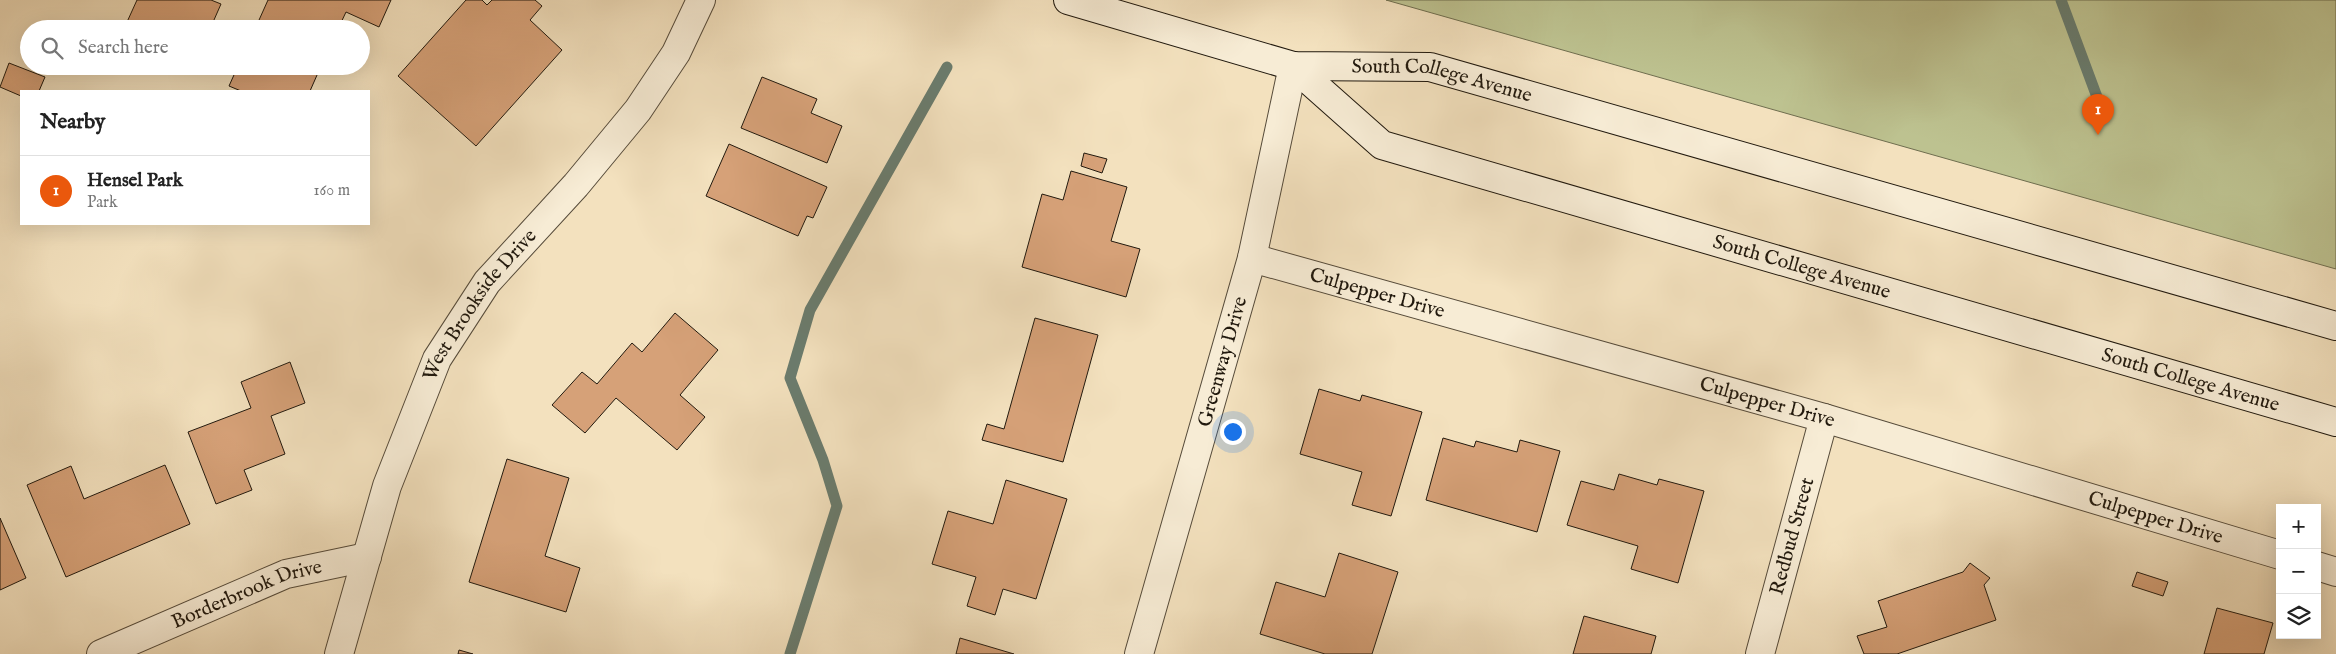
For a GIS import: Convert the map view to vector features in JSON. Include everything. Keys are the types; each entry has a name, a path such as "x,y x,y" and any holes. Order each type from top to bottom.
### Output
{"street":[{"name":"West Brookside Drive","path":"339,654 387,486 437,359 487,282 576,185 638,110 676,53 701,0"},
{"name":"South College Avenue","path":"1068,0 1294,66 1430,68 2336,326"},
{"name":"South College Avenue","path":"1294,66 1382,145 2336,422"},
{"name":"Greenway Drive","path":"1139,654 1252,258 1294,66"},
{"name":"Culpepper Drive","path":"1252,258 1824,418 2276,554"},
{"name":"Redbud Street","path":"1760,654 1824,418"},
{"name":"Borderbrook Drive","path":"101,654 286,574 367,557"},
{"path":"2321,567 2336,572"}],"green space":[{"path":"1386,0 2336,0 2336,269"}],"building":[{"path":"137,0 211,0 221,4 214,20 128,20"},
{"path":"268,0 391,0 379,27 370,23 370,20 364,20 346,12 342,20 259,20"},
{"path":"466,0 482,0 487,5 492,0 535,0 542,6 530,20 562,50 476,146 398,76"},
{"path":"9,63 20,67 20,75 40,75 45,77 39,90 20,90 20,96 0,87"},
{"path":"234,75 317,75 310,90 239,90 229,86"},
{"path":"762,77 817,99 811,113 842,126 827,163 741,128"},
{"path":"729,144 827,187 813,218 807,216 798,236 706,196"},
{"path":"1084,153 1107,159 1102,173 1081,166"},
{"path":"1071,171 1127,187 1111,241 1140,249 1126,297 1022,267 1042,194 1063,200"},
{"path":"675,313 718,350 680,395 705,417 677,450 616,398 585,433 552,405 582,372 597,384 632,343 642,352"},
{"path":"1035,318 1098,335 1063,462 982,440 987,424 1004,429"},
{"path":"290,362 305,403 271,416 285,454 244,470 252,490 216,504 188,432 251,408 241,382"},
{"path":"1319,389 1360,401 1362,395 1422,412 1391,516 1352,505 1362,472 1300,454"},
{"path":"1443,438 1474,447 1476,441 1517,452 1520,440 1560,451 1537,532 1426,500"},
{"path":"507,459 569,478 545,556 580,568 566,612 469,582"},
{"path":"165,465 190,524 66,577 27,485 71,466 84,499"},
{"path":"1619,474 1657,485 1659,479 1704,491 1678,583 1631,569 1638,546 1567,525 1581,481 1614,490"},
{"path":"1006,480 1067,499 1036,599 1003,589 995,615 967,606 976,577 932,564 948,511 993,524"},
{"path":"0,518 26,578 0,590"},
{"path":"1339,553 1398,572 1372,654 1325,654 1260,634 1276,582 1325,597"},
{"path":"1970,563 1990,578 1984,585 1996,620 1897,654 1864,654 1857,636 1887,627 1878,601 1963,572"},
{"path":"2137,572 2168,582 2163,596 2132,586"},
{"path":"2217,608 2273,623 2264,654 2204,654"},
{"path":"1584,616 1656,636 1651,654 1573,654"},
{"path":"960,638 1014,654 956,654"},
{"path":"459,650 473,654 458,654"}],"waterway":[{"path":"2061,0 2100,105"},
{"path":"790,654 837,506 823,460 790,378 810,310 947,67"}],"place":[{"name":"Hensel Park","path":"2098,135"}]}
